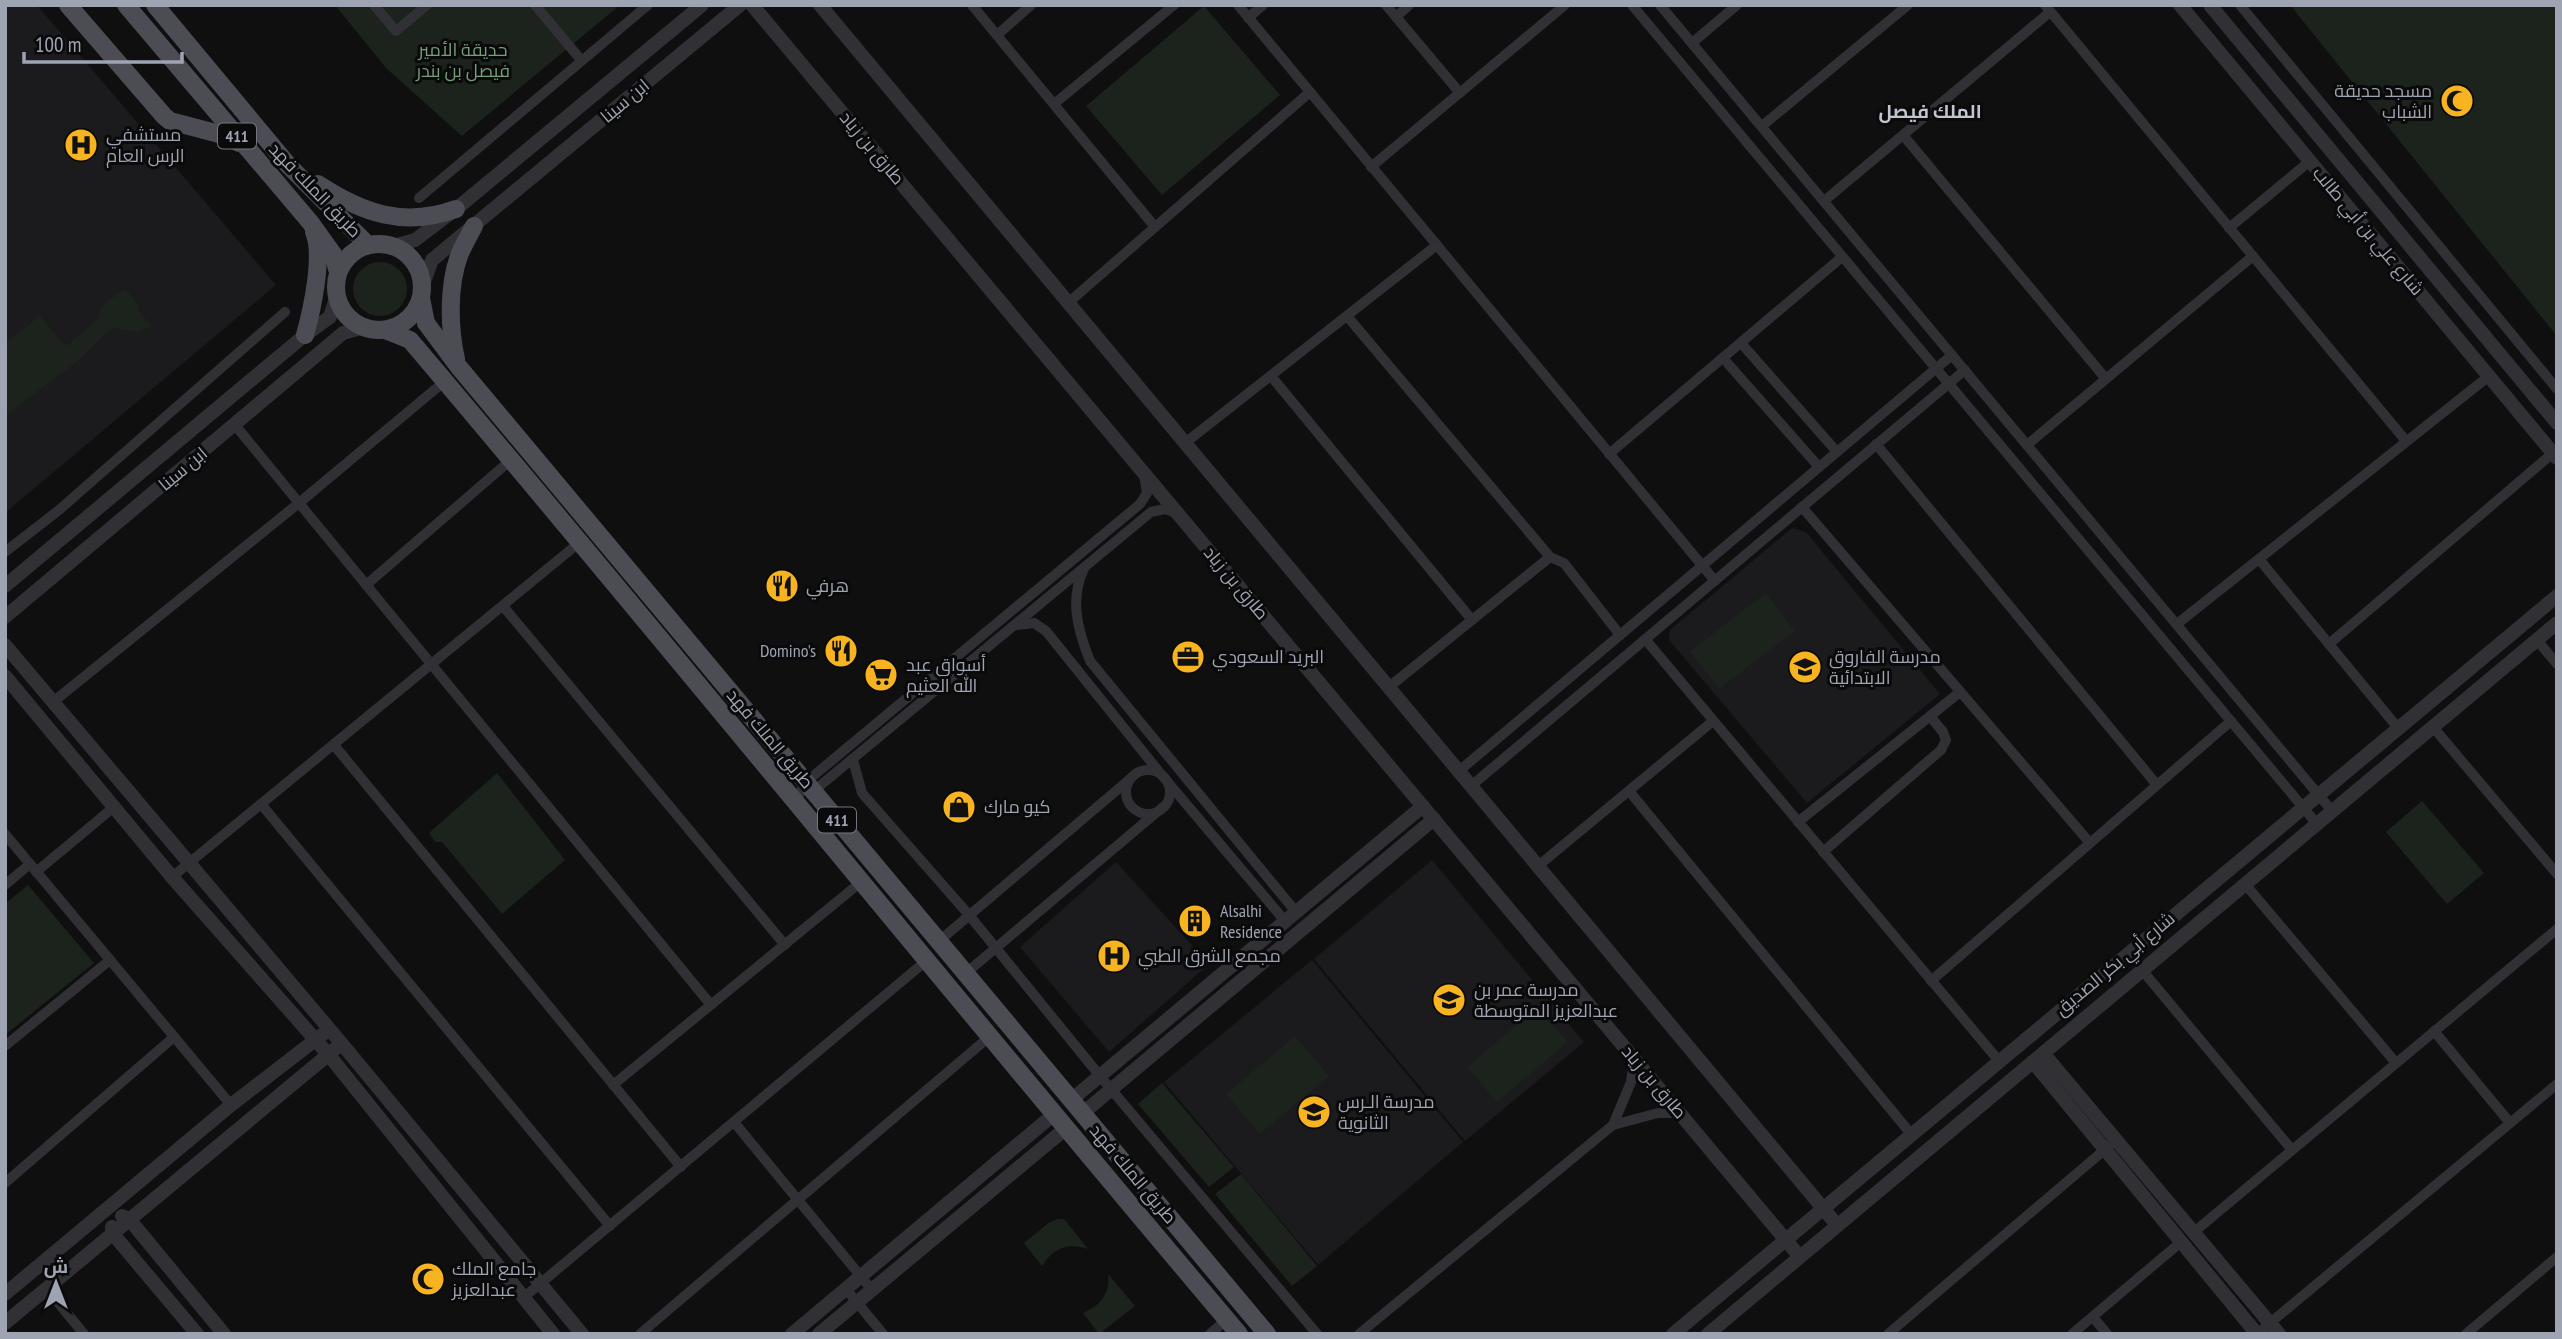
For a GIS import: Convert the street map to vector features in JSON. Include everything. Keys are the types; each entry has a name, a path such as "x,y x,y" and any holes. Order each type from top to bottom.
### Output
{"main road":[{"path":"68,5 170,121 223,135 250,152"},
{"name":"طريق الملك فهد","path":"125,5 310,222 333,254 338,272"},
{"name":"طريق الملك فهد","path":"155,5 289,166 368,245"},
{"path":"289,166 345,202 385,217 437,216 456,209"},
{"path":"305,335 318,256 317,240 310,222"},
{"path":"458,366 452,343 452,292 459,257 474,226"},
{"path":"338,272 345,260 355,251 368,245 393,246"},
{"name":"411","path":"393,246 414,261 420,272 422,291"},
{"name":"411","path":"337,295 338,272"},
{"path":"385,330 408,319 416,310 422,291"},
{"name":"طريق الملك فهد","path":"422,291 426,323 458,366 1267,1334"},
{"path":"337,295 346,314 364,327"},
{"name":"411","path":"364,327 385,330"},
{"name":"طريق الملك فهد","path":"385,330 410,340 445,381 1059,1122 1239,1334"}],"street":[{"path":"374,5 397,31 427,5"},
{"path":"536,5 581,60"},
{"path":"419,198 648,5"},
{"name":"ابن سينا","path":"393,246 415,240 456,209 702,5"},
{"name":"ابن سينا","path":"422,291 432,260 740,5"},
{"name":"طارق بن زياد","path":"752,5 1800,1257"},
{"path":"820,5 1838,1225"},
{"path":"972,5 1155,227"},
{"path":"997,35 1031,5"},
{"path":"1054,104 1174,5"},
{"path":"1238,5 1715,581"},
{"path":"1248,18 1263,5"},
{"path":"1386,5 1460,93"},
{"path":"1396,17 1409,5"},
{"path":"1371,167 1565,5"},
{"path":"1632,5 2317,824"},
{"path":"1660,5 2332,811"},
{"path":"1692,43 1737,5"},
{"path":"1762,126 1908,5"},
{"name":"شارع علي بن أبي طالب","path":"2180,5 2555,455"},
{"name":"شارع علي بن أبي طالب","path":"2210,5 2557,423"},
{"path":"2240,5 2557,389"},
{"path":"1824,201 2047,9 2406,442"},
{"path":"1068,303 1310,92"},
{"path":"1903,135 2106,379"},
{"path":"2229,228 2310,161"},
{"path":"1185,443 1437,245"},
{"path":"2027,445 2253,256"},
{"path":"1609,454 1842,257"},
{"name":"ابن سينا","path":"5,586 330,317 337,295"},
{"path":"5,552 58,510 285,312"},
{"path":"1347,316 1550,556 1564,563 1620,635"},
{"name":"ابن سينا","path":"5,617 343,333 364,327"},
{"path":"1741,343 1837,452"},
{"path":"1459,771 1952,355"},
{"path":"1723,358 1819,467"},
{"path":"1471,786 1965,370"},
{"path":"1271,376 1472,620"},
{"path":"2177,624 2488,376"},
{"path":"53,702 445,381"},
{"path":"235,425 711,1005"},
{"path":"1876,444 2157,785"},
{"path":"2329,644 2555,455"},
{"path":"366,585 512,460"},
{"path":"795,802 1140,504 1147,493 1143,471"},
{"path":"1802,507 2090,843"},
{"path":"810,787 853,760 1151,512 1165,509 1178,513"},
{"path":"172,877 580,541"},
{"path":"1389,687 1550,556"},
{"path":"2259,559 2398,728"},
{"path":"1085,566 1076,591 1076,608 1078,627 1090,661 1190,783 1291,917"},
{"name":"شارع أبي بكر الصديق","path":"1673,1334 2557,596"},
{"path":"503,606 785,945"},
{"path":"1014,626 1034,623 1046,631 1164,777 1291,917"},
{"name":"شارع أبي بكر الصديق","path":"1708,1334 2557,623"},
{"path":"1645,639 1999,1061"},
{"path":"2537,640 2557,664"},
{"path":"5,645 342,1044 582,1334"},
{"path":"5,676 172,877 328,1054 553,1334"},
{"path":"1798,822 1960,692"},
{"path":"1823,852 1941,750 1946,740 1930,716"},
{"path":"1538,866 1713,721"},
{"path":"1931,981 2231,721"},
{"path":"2433,727 2557,874"},
{"path":"334,745 681,1167"},
{"path":"966,974 1163,807 1167,802 1164,777 1166,754"},
{"path":"853,760 862,793 968,915 1317,1334"},
{"path":"939,941 1142,771 1190,783"},
{"path":"1130,779 1127,799 1136,810 1150,813 1163,807"},
{"path":"1629,791 1911,1134"},
{"path":"261,804 610,1226"},
{"path":"1077,1107 1100,1076 1423,806"},
{"path":"5,885 33,868 114,807"},
{"path":"1077,1107 1112,1089 1434,819"},
{"path":"5,834 231,1105"},
{"path":"613,1085 861,882"},
{"path":"2245,884 2396,1063"},
{"path":"2194,1232 2557,929"},
{"path":"5,1046 110,960"},
{"path":"523,1298 926,961"},
{"path":"2142,971 2292,1150"},
{"path":"6,1292 231,1105 329,1029"},
{"path":"2434,1031 2510,1123"},
{"path":"5,1184 174,1037"},
{"path":"640,1334 989,1037"},
{"path":"5,1323 342,1044"},
{"path":"2038,1057 2110,1144 2181,1242 2257,1334 2275,1328 2557,1084"},
{"path":"1613,1125 1631,1082 1634,1059"},
{"path":"1359,1334 1613,1125 1658,1113 1680,1113"},
{"path":"734,1122 872,1290"},
{"path":"792,1334 860,1277 1059,1122"},
{"path":"819,1334 872,1290 1059,1122"},
{"path":"2110,1144 2194,1232 2275,1328"},
{"path":"1888,1334 2110,1144"},
{"path":"109,1209 129,1219 224,1334"},
{"path":"109,1209 113,1234 197,1334"},
{"path":"2072,1334 2181,1242"},
{"path":"2466,1334 2557,1257"},
{"path":"47,1289 84,1334"},
{"path":"846,1289 883,1334"},
{"path":"2093,1317 2107,1334"},
{"path":"1210,1334 1227,1320"}],"shaded area":[{"name":"مستشفي الرس العام","path":"5,5 37,5 276,285 5,513"},
{"name":"مدرسة الفاروق الابتدائية","path":"1792,528 1806,532 1940,694 1807,803 1669,640 1670,630"},
{"name":"مدرسة عمر بن عبدالعزيز المتوسطة","path":"1432,860 1584,1042 1465,1141 1314,959"},
{"name":"مجمع الشرق الطبي","path":"1116,862 1209,964 1109,1052 1020,947"},
{"name":"مدرسة الـرس الثانوية","path":"1312,960 1463,1142 1318,1265 1164,1082"}],"green space":[{"name":"حديقة الأمير فيصل بن بندر","path":"335,5 620,5 462,136 386,68"},
{"path":"2290,5 2557,5 2557,336"},
{"path":"1204,6 1280,95 1162,195 1086,106"},
{"path":"385,262 395,266 403,274 407,289 403,304 395,312 375,316 365,312 357,304 353,284 357,274 365,266"},
{"path":"125,289 152,326 137,332 113,328 78,361 5,416 5,343 40,316 64,345 69,344 97,320 105,303"},
{"path":"1766,593 1795,631 1719,689 1690,651"},
{"path":"497,773 565,860 502,914 442,842 435,842 429,833"},
{"path":"2422,801 2484,873 2447,904 2386,832"},
{"path":"28,885 94,963 5,1035 5,904"},
{"path":"1538,1007 1568,1042 1497,1102 1467,1067"},
{"path":"1295,1036 1329,1076 1260,1134 1226,1094"},
{"path":"1162,1083 1234,1167 1209,1187 1138,1104"},
{"path":"1241,1174 1317,1266 1292,1286 1215,1194"},
{"path":"1064,1219 1088,1249 1074,1246 1062,1248 1051,1255 1042,1266 1024,1243 1050,1222"},
{"path":"1108,1274 1135,1306 1099,1334 1083,1313 1095,1307 1103,1298 1108,1287"}],"place":[{"name":"مسجد حديقة الشباب","path":"2457,101"},
{"name":"مستشفي الرس العام","path":"81,145"},
{"name":"هرفي","path":"782,586"},
{"name":"Domino's","path":"841,651"},
{"name":"البريد السعودي","path":"1188,657"},
{"name":"مدرسة الفاروق الابتدائية","path":"1805,667"},
{"name":"أسواق عبد الله العثيم","path":"881,675"},
{"name":"كيو مارك","path":"959,807"},
{"name":"Alsalhi Residence","path":"1195,921"},
{"name":"مجمع الشرق الطبي","path":"1114,956"},
{"name":"مدرسة عمر بن عبدالعزيز المتوسطة","path":"1449,1000"},
{"name":"مدرسة الـرس الثانوية","path":"1314,1112"},
{"name":"جامع الملك عبدالعزيز","path":"428,1279"}],"district":[{"name":"الملك فيصل","path":"1930,111"}]}
